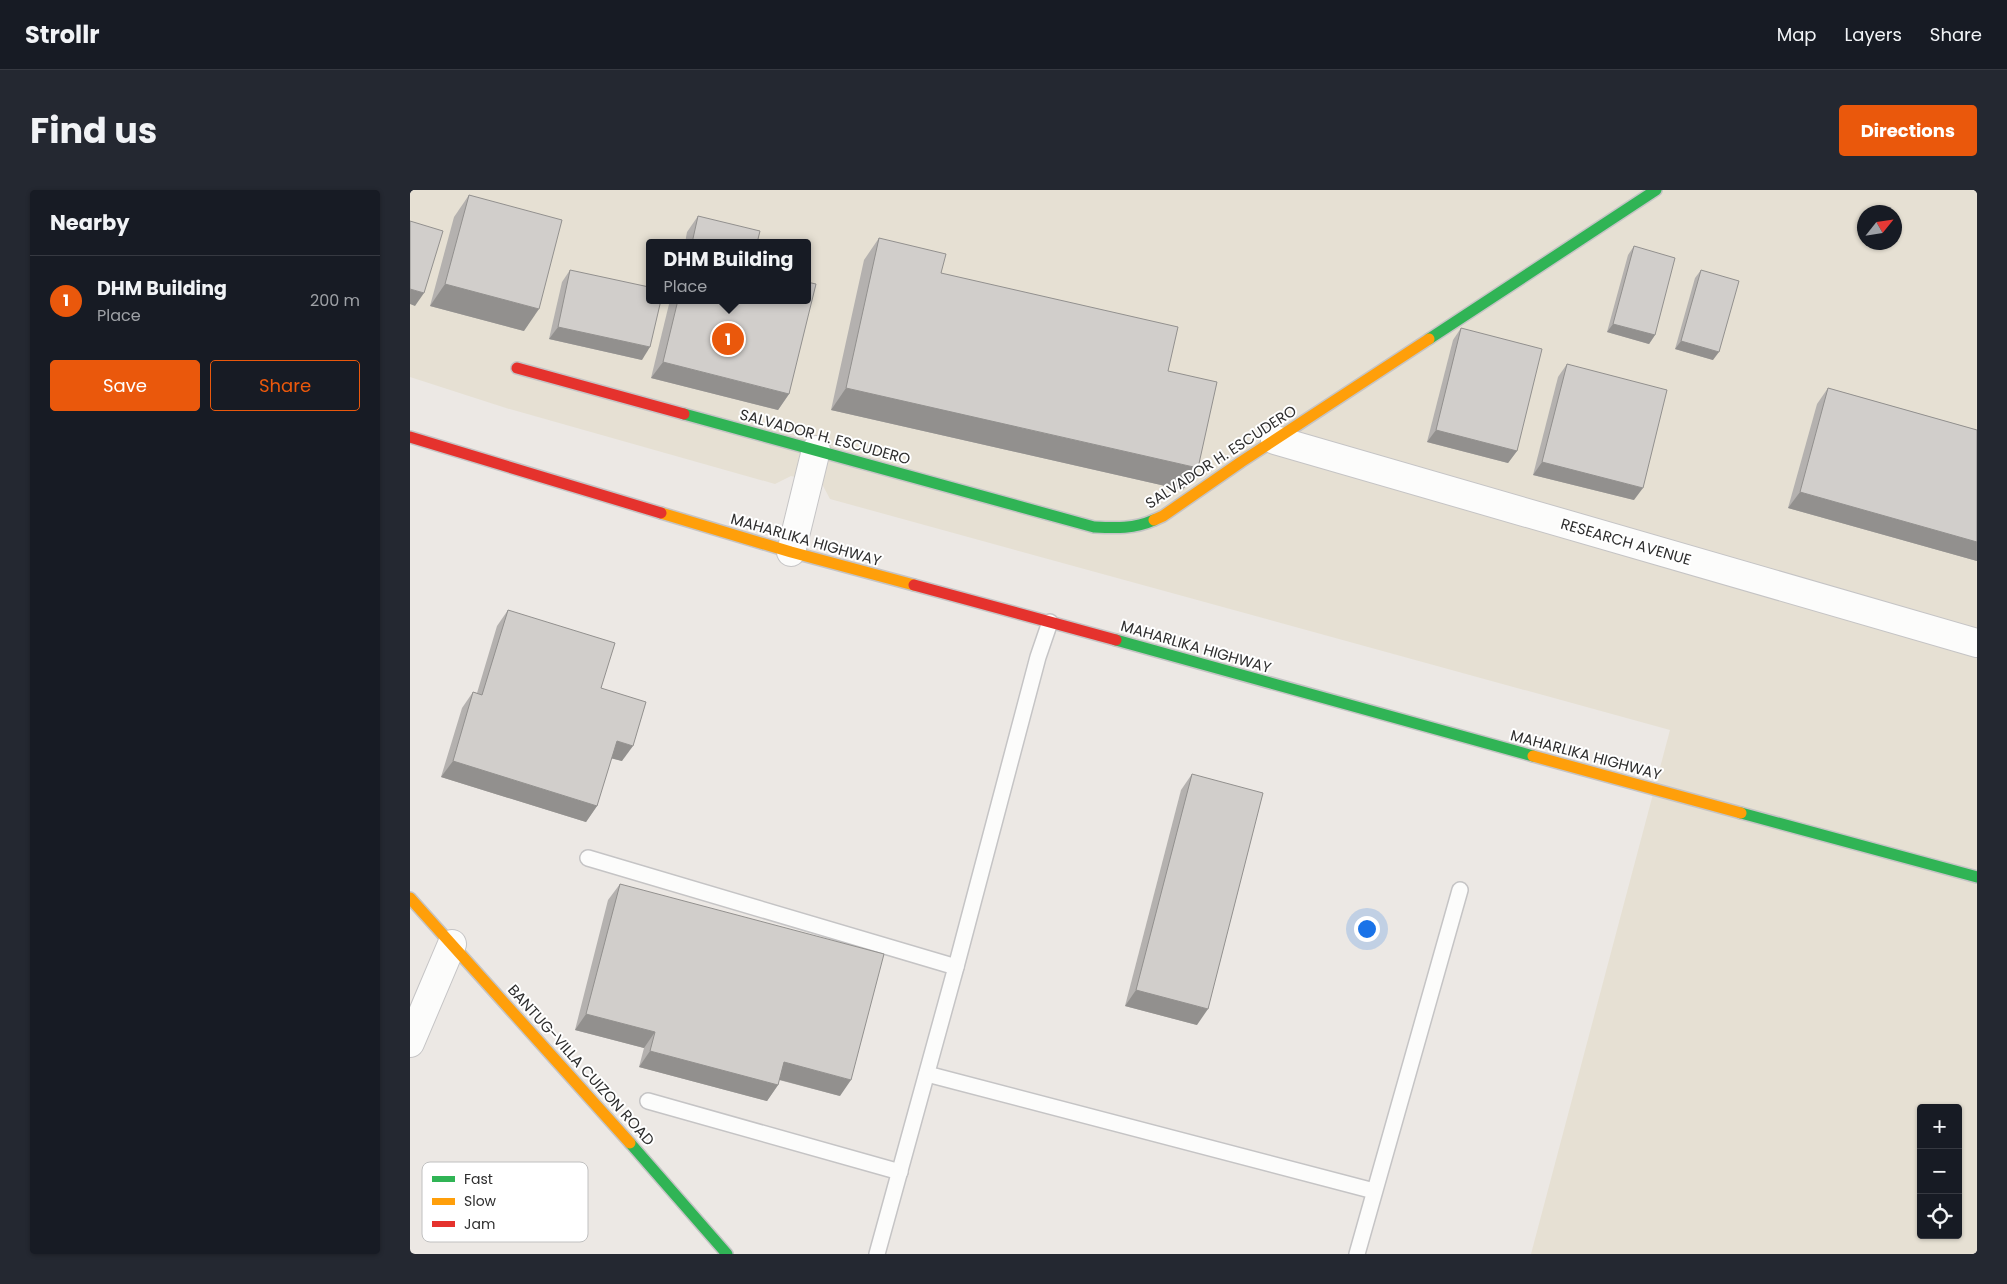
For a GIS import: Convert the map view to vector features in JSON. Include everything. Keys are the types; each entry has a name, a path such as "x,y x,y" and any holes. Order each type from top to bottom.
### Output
{"main road":[{"name":"SALVADOR H. ESCUDERO","path":"517,368 1094,527 1118,528 1140,526 1163,516 1275,440 1656,190"},
{"name":"MAHARLIKA HIGHWAY","path":"410,437 791,552 1977,877"},
{"name":"BANTUG-VILLA CUIZON ROAD","path":"410,898 680,1198 726,1254"}],"street":[{"name":"RESEARCH AVENUE","path":"1275,440 1977,643"},
{"path":"791,552 816,450"},
{"path":"410,1043 452,944"}],"lane":[{"path":"877,1254 956,967 1038,657 1050,622"},
{"path":"588,858 956,967"},
{"path":"1357,1254 1460,890"},
{"path":"927,1074 1374,1192"},
{"path":"648,1101 900,1172"}],"shaded area":[{"path":"410,190 1977,190 1977,1254 1531,1254 1670,730 830,499 822,484 791,476 775,484 506,408 410,377"}],"building":[{"path":"469,195 562,220 539,309 445,284"},
{"path":"698,216 760,231 758,239 693,239"},
{"path":"410,221 443,231 424,293 410,289"},
{"path":"879,238 946,254 941,273 1178,327 1168,371 1217,382 1198,468 846,388"},
{"path":"1634,246 1675,258 1655,335 1613,324"},
{"path":"570,270 646,286 646,304 660,304 650,347 558,327"},
{"path":"1701,270 1739,281 1719,352 1681,341"},
{"path":"811,283 816,284 789,394 663,362 677,304 811,304"},
{"path":"1461,328 1542,349 1517,451 1436,430"},
{"path":"1567,364 1667,390 1643,488 1542,462"},
{"path":"1828,388 1977,430 1977,542 1800,492"},
{"path":"508,610 615,643 601,688 646,702 633,746 617,741 597,806 453,761 473,692 482,695"},
{"path":"1192,774 1263,793 1208,1009 1136,990"},
{"path":"620,884 884,954 851,1080 784,1062 778,1085 650,1051 655,1032 586,1014"}],"traffic: fast":[{"path":"1429,339 1656,190"},
{"path":"684,414 1094,527 1117,528 1154,520"},
{"path":"1116,640 1533,756"},
{"path":"1741,813 1977,877"},
{"path":"630,1143 727,1254"}],"traffic: slow":[{"path":"1154,520 1163,516 1241,462 1429,339"},
{"path":"661,513 791,552 914,585"},
{"path":"1533,756 1741,813"},
{"path":"410,898 630,1143"}],"traffic: jam":[{"path":"517,368 684,414"},
{"path":"410,437 661,513"},
{"path":"914,585 1116,640"}],"place":[{"name":"DHM Building","path":"728,339"}]}
